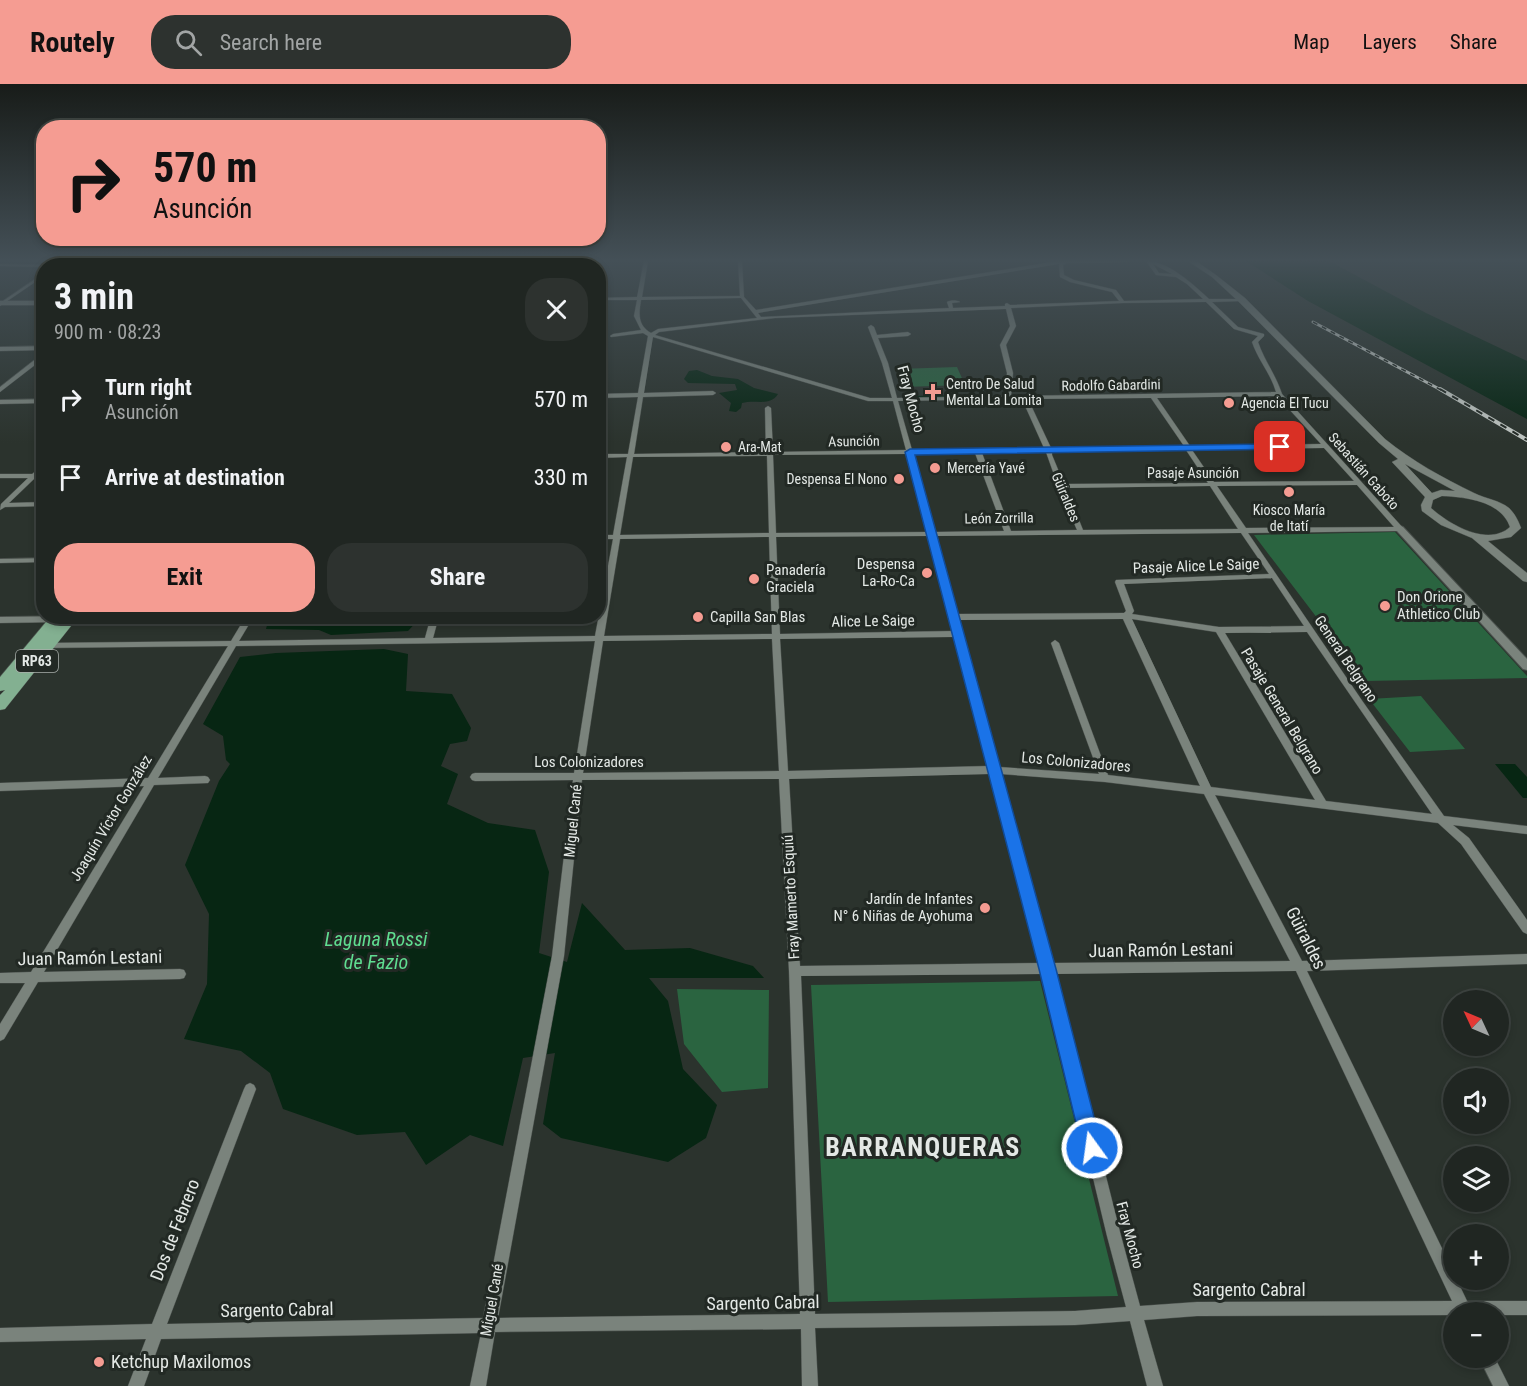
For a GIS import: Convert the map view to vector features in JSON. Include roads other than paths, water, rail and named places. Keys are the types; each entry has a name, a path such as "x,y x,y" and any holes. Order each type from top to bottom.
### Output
{"main road":[{"path":"1265,322 1382,441 1414,465 1472,496 1492,503 1510,515 1515,521 1516,528 1512,533 1503,537 1475,536 1451,528 1433,517 1426,509 1426,502 1430,496 1455,493 1472,496"},
{"path":"1382,441 1390,456 1430,496"},
{"path":"1475,536 1525,578"},
{"path":"1503,537 1508,553 1525,578"},
{"name":"RP63","path":"2,681 33,647 58,624"},
{"name":"RP63","path":"0,705 49,646 62,624"}],"street":[{"path":"639,322 644,331 651,335 658,331 731,322"},
{"path":"1008,398 1010,374 1003,345 1013,326 1012,322"},
{"path":"1229,322 1236,328 1262,335 1271,328"},
{"name":"Fray Mocho","path":"871,327 885,363 959,634 1114,1236 1155,1386"},
{"path":"613,336 644,331"},
{"path":"875,337 908,334"},
{"name":"Rodolfo Gabardini","path":"651,335 870,400 1279,394"},
{"name":"Miguel Cané","path":"606,599 651,335"},
{"name":"Sebastián Gaboto","path":"1262,335 1255,342 1279,394 1400,529"},
{"path":"0,349 36,348"},
{"path":"0,390 36,361"},
{"path":"606,396 713,393"},
{"name":"General Belgrano","path":"1153,396 1240,529 1442,821 1465,841 1527,929"},
{"name":"Güiraldes","path":"1024,398 1049,451 1080,530"},
{"path":"0,402 36,401"},
{"name":"Fray Mamerto Esquiú","path":"768,408 772,535 795,971 810,1386"},
{"name":"Asunción","path":"606,456 1325,446"},
{"path":"978,451 1008,532"},
{"path":"2,506 36,473"},
{"path":"0,476 33,476"},
{"name":"Pasaje Asunción","path":"1061,486 1360,483"},
{"path":"2,506 36,504"},
{"path":"1400,529 1527,666"},
{"name":"León Zorrilla","path":"606,537 1080,530 1400,529"},
{"path":"0,561 36,560"},
{"name":"Pasaje Alice Le Saige","path":"1119,582 1273,576"},
{"name":"Güiraldes","path":"1119,582 1130,611 1126,615 1208,792 1299,966 1461,1302"},
{"path":"954,617 1126,615 1219,630 1308,629"},
{"path":"0,621 36,619"},
{"name":"Joaquín Víctor González","path":"0,1035 245,624"},
{"path":"428,641 433,624"},
{"name":"Miguel Cané","path":"478,1386 558,956 578,778 602,624"},
{"name":"Pasaje General Belgrano","path":"1219,630 1323,805"},
{"name":"Alice Le Saige","path":"33,647 959,634"},
{"path":"1055,643 1105,778"},
{"path":"2,681 23,677"},
{"name":"Los Colonizadores","path":"475,777 578,778 993,770 1105,778 1527,830"},
{"path":"0,787 205,780"},
{"name":"Juan Ramón Lestani","path":"795,971 1299,966 1527,959"},
{"name":"Juan Ramón Lestani","path":"0,978 180,974"},
{"name":"Dos de Febrero","path":"136,1386 250,1089"},
{"name":"Sargento Cabral","path":"1509,1309 1527,1308"},
{"name":"Sargento Cabral","path":"0,1335 488,1325 1075,1318 1197,1309 1443,1311"},
{"path":"1492,1368 1501,1386"}],"water":[{"path":"1347,322 1444,322 1527,361 1527,419"},
{"path":"697,370 712,376 738,379 754,388 778,394 767,402 742,403 741,408 736,412 729,411 731,403 719,393 737,390 735,384 688,383 684,379 689,371"},
{"path":"267,624 414,624 408,631 331,635 319,630 266,629"},
{"name":"Laguna Rossi de Fazio","path":"384,649 408,654 406,691 452,694 471,728 467,741 450,744 441,766 458,774 447,804 488,823 535,830 549,872 539,953 567,962 582,903 625,950 690,948 753,966 764,978 649,978 668,1001 683,1069 717,1105 706,1138 668,1162 561,1138 543,1124 555,1053 523,1058 503,1146 470,1135 426,1165 405,1132 357,1135 283,1109 270,1073 241,1051 184,1039 207,984 209,914 185,865 219,781 230,764 226,760 223,736 203,724 240,657 276,653"},
{"path":"1495,764 1515,764 1527,777 1527,798 1523,798"}],"waterway":[{"path":"905,397 973,396"}],"railway":[{"path":"1313,322 1443,391"},
{"path":"1440,389 1527,440"}],"place":[{"name":"Centro De Salud Mental La Lomita","path":"933,392"},
{"name":"Agencia El Tucu","path":"1229,403"},
{"name":"Ara-Mat","path":"726,447"},
{"name":"Mercería Yavé","path":"935,468"},
{"name":"Despensa El Nono","path":"899,479"},
{"name":"Kiosco María de Itatí","path":"1289,492"},
{"name":"Despensa La-Ro-Ca","path":"927,573"},
{"name":"Panadería Graciela","path":"754,579"},
{"name":"Don Orione Athletico Club","path":"1385,606"},
{"name":"Capilla San Blas","path":"698,617"},
{"name":"Jardín de Infantes N° 6 Niñas de Ayohuma","path":"985,908"},
{"name":"Ketchup Maxilomos","path":"99,1362"}],"district":[{"name":"BARRANQUERAS","path":"923,1147"}]}
